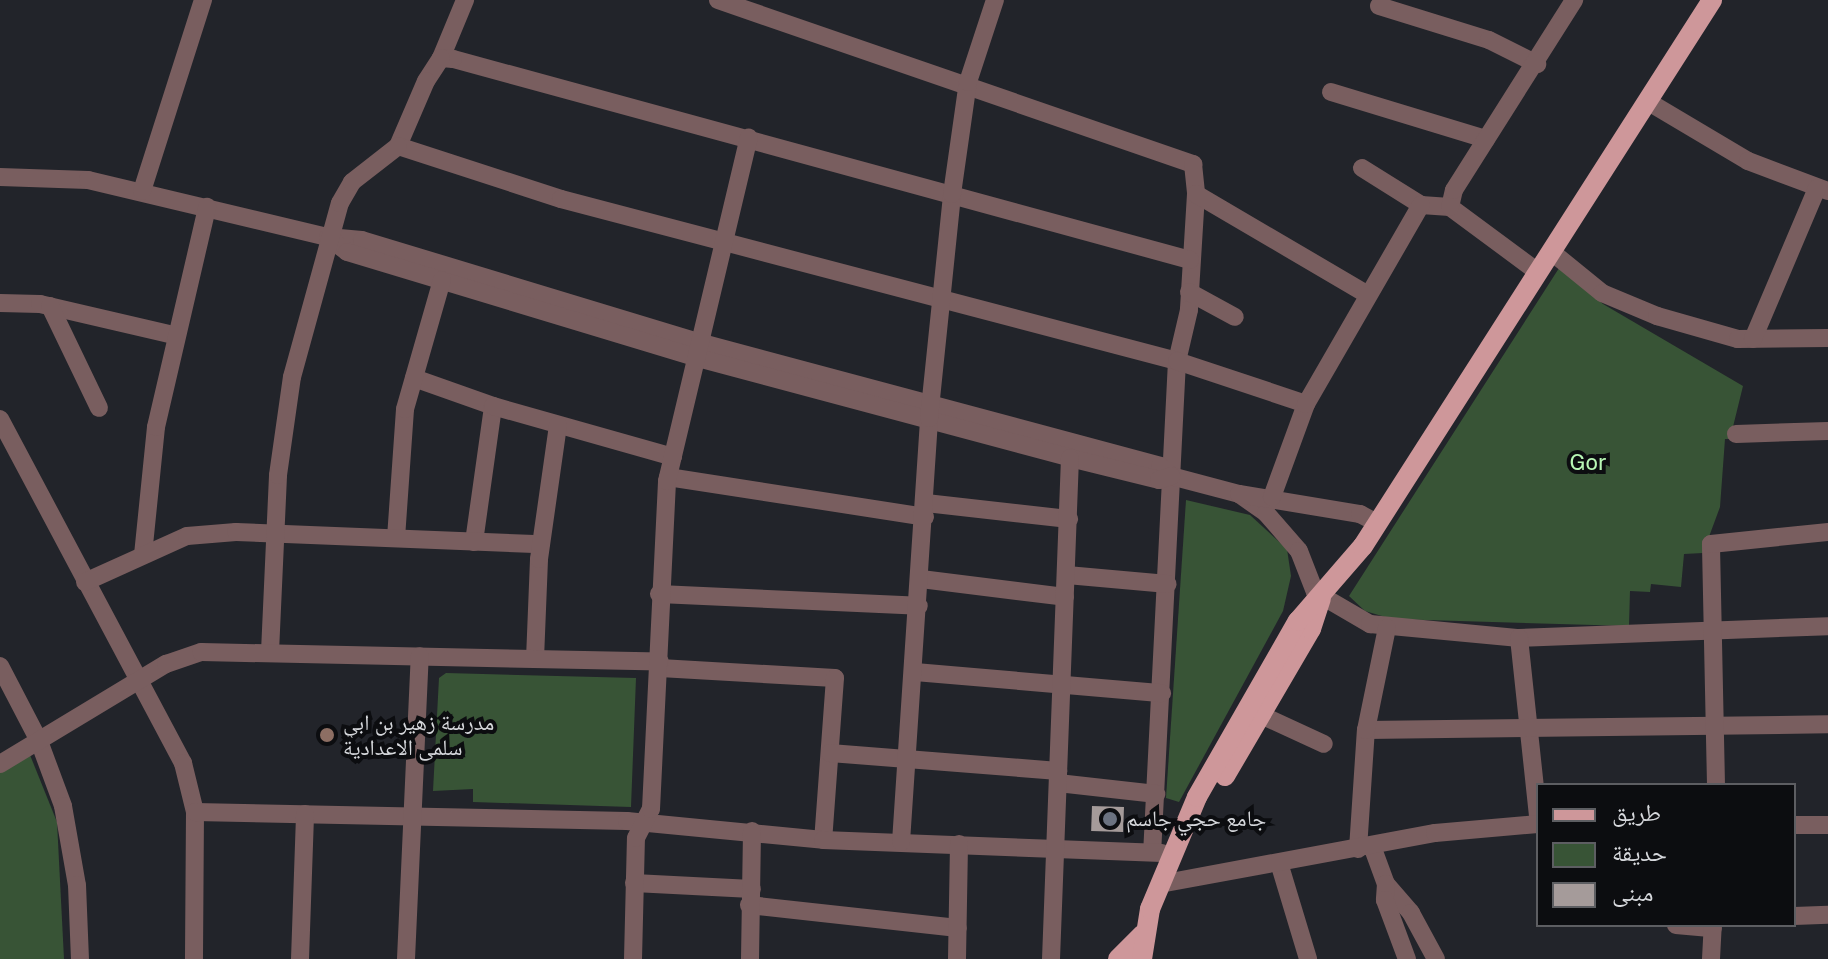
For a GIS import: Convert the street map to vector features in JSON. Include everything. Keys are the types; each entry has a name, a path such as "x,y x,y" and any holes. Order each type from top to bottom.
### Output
{"main road":[{"path":"1194,817 1197,797 1298,621 1321,599 1377,523 1553,253 1712,0"},
{"path":"1142,959 1143,934 1160,884 1194,817 1209,802 1311,629 1321,599"},
{"path":"1118,959 1143,934"}],"street":[{"path":"142,191 203,0"},
{"path":"270,652 284,409 328,237 352,182 398,146 465,0"},
{"path":"718,0 968,82 1193,164 1196,194 1189,292 1177,361 1152,850"},
{"path":"901,842 910,763 930,410 952,194 968,82 995,0"},
{"path":"1450,207 1486,139 1537,64 1574,0"},
{"path":"1379,6 1489,40 1537,64"},
{"path":"441,58 749,138 1190,260"},
{"path":"1331,92 1486,139"},
{"path":"1647,101 1748,161 1822,190 1753,339"},
{"path":"633,959 636,838 646,825 660,665 659,594 668,477 749,138"},
{"path":"398,146 724,242 1177,361 1306,404"},
{"path":"1362,168 1421,205 1450,207 1538,272"},
{"path":"0,177 64,177 142,191 328,237 362,240 700,350"},
{"path":"1196,194 1368,295"},
{"path":"1272,497 1306,404 1421,205"},
{"path":"143,555 173,335 207,207"},
{"path":"328,237 347,252 442,280 930,410 1160,466 1171,476 1239,494 1272,497 1360,514 1377,523"},
{"path":"1553,253 1625,305 1753,339 1828,338"},
{"path":"396,538 401,442 414,378 442,280"},
{"path":"1189,292 1235,317"},
{"path":"0,303 50,306 173,335"},
{"path":"50,306 99,408"},
{"path":"414,378 493,406 673,457"},
{"path":"474,542 493,406"},
{"path":"930,410 1070,458 1159,480 1171,476"},
{"path":"0,419 131,675 142,681 176,745 195,812 194,959"},
{"path":"535,659 541,544 558,425"},
{"path":"1736,434 1828,431"},
{"path":"1051,959 1070,458"},
{"path":"668,477 926,510 1069,519"},
{"path":"1239,494 1284,530 1321,599 1387,628 1519,638 1715,633 1828,626"},
{"path":"1716,783 1712,542 1828,532"},
{"path":"85,582 187,536 275,533 541,544"},
{"path":"1067,575 1168,584"},
{"path":"921,579 1065,597"},
{"path":"659,594 919,606"},
{"path":"1387,628 1366,730 1365,848 1386,884 1411,913 1436,959"},
{"path":"1519,638 1525,727 1536,802"},
{"path":"0,764 183,656 270,652 535,659 828,673 835,678 823,840"},
{"path":"406,959 420,656"},
{"path":"0,666 39,741 73,842 80,959"},
{"path":"915,672 1062,681 1162,693"},
{"path":"1261,715 1324,744"},
{"path":"1366,730 1828,724"},
{"path":"830,753 1058,777 1156,794"},
{"path":"195,812 646,825 752,831 823,840 1152,850 1174,856"},
{"path":"300,959 305,814"},
{"path":"1160,884 1280,866 1365,848 1536,824"},
{"path":"1796,825 1828,825"},
{"path":"750,959 752,831"},
{"path":"957,959 959,844"},
{"path":"1280,866 1308,959"},
{"path":"634,883 958,928"},
{"path":"1386,884 1385,900 1407,959"},
{"path":"1796,916 1828,915"},
{"path":"1711,959 1713,927"}],"green space":[{"name":"Gor","path":"1561,265 1603,304 1743,386 1730,439 1725,439 1720,507 1703,553 1684,554 1681,587 1651,584 1650,592 1630,591 1629,626 1392,619 1365,611 1349,596"},
{"path":"1186,500 1250,515 1287,549 1291,576 1283,611 1179,802 1166,798"},
{"path":"446,673 636,678 631,807 473,802 473,789 433,791 439,678"},
{"path":"30,755 57,822 64,959 0,959 0,771"}],"building":[{"name":"جامع حجي جاسم","path":"1092,806 1124,807 1123,832 1091,831"}],"place":[{"name":"مدرسة زهير بن ابي سلمى الاعدادية","path":"327,735"},
{"name":"جامع حجي جاسم","path":"1110,819"}]}
